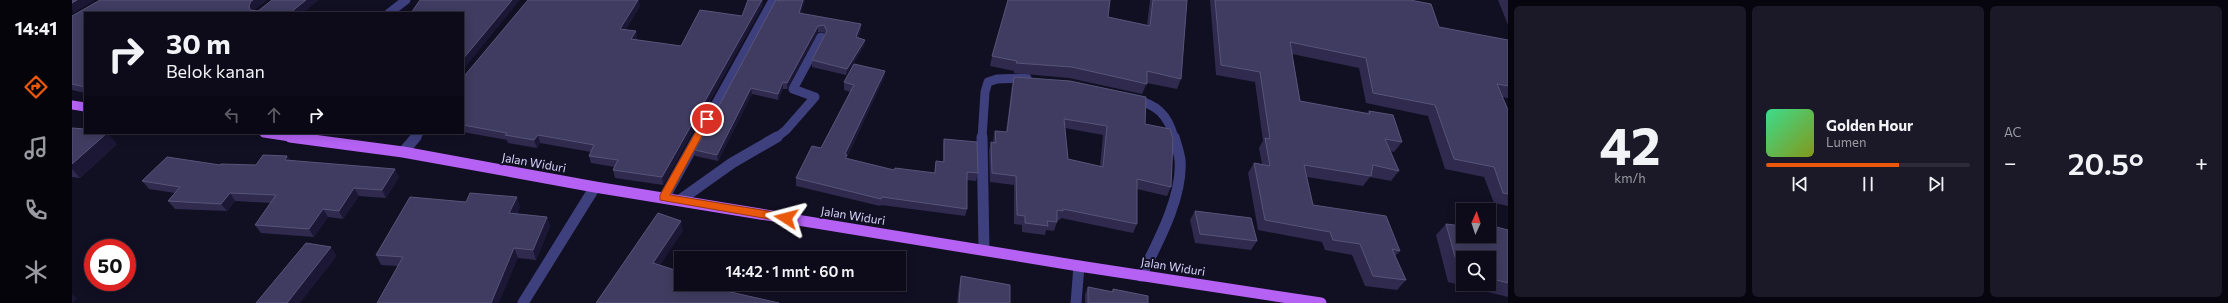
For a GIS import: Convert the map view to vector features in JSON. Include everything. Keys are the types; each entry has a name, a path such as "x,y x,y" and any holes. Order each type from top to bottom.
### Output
{"main road":[{"path":"72,104 84,106"},
{"name":"Jalan Widuri","path":"280,134 312,136 595,187 1141,276 1320,303"}],"street":[{"path":"390,12 406,0"},
{"path":"664,198 772,2"},
{"path":"680,200 732,163 770,142 786,130 801,114 815,97 793,89 821,37"},
{"path":"984,250 982,141 985,92 988,82 997,79 1034,80"},
{"path":"1124,97 1146,101 1157,107 1168,117 1180,160 1174,198 1162,234 1141,276"},
{"path":"403,152 418,134"},
{"path":"523,303 595,187"},
{"path":"1076,303 1079,266"}],"building":[{"path":"100,0 253,0 249,6 250,10 258,11 272,0 306,0 291,12 84,12 84,87 72,84 72,16"},
{"path":"420,0 512,0 464,58 464,12 412,12"},
{"path":"528,0 638,0 620,29 636,31 631,39 681,46 700,10 742,16 748,0 762,0 662,177 613,170 618,160 589,156 594,145 538,135 534,140 505,135 507,133 464,125 465,75"},
{"path":"776,0 803,0 799,13 861,24 856,37 865,40 847,69 812,60 827,31 824,25 818,26 787,83 783,82 778,94 751,88 717,155 695,150"},
{"path":"1008,0 1110,0 1108,17 1150,26 1153,0 1187,0 1181,79 1147,71 1147,84 1072,67 1016,63 1017,61 992,56"},
{"path":"1215,0 1410,0 1431,4 1439,27 1508,40 1508,86 1497,84 1508,110 1508,194 1503,193 1494,167 1454,159 1435,105 1373,93 1366,58 1290,42 1300,101 1370,114 1369,111 1393,115 1402,142 1385,139 1399,171 1373,165 1371,176 1304,165 1313,205 1386,216 1400,251 1392,249 1406,280 1373,276 1360,244 1333,240 1330,232 1265,220 1254,163 1270,166 1265,138 1270,139 1260,72 1221,65"},
{"path":"854,64 885,71 845,154 847,155 845,158 894,170 895,168 935,173 936,161 944,162 944,139 977,142 978,173 967,172 967,209 882,197 881,199 796,178 812,146 821,148 854,85 844,82"},
{"path":"1014,77 1070,81 1146,97 1145,124 1170,129 1173,139 1171,187 1137,179 1137,224 1063,209 1063,211 1057,210 1057,222 1047,221 1048,226 1025,223 1025,216 1017,215 1016,176 992,173 991,142 996,143 995,131 1007,132","holes":["1064,119 1107,126 1103,167 1068,159"]},
{"path":"72,128 84,129 84,134 106,134 72,164"},
{"path":"263,155 287,156 285,160 395,169 382,190 354,188 339,211 323,209 309,229 255,225 276,195 230,193 221,204 168,201 180,187 142,181 167,157 220,165 256,165"},
{"path":"470,193 517,197 509,213 547,217 533,250 514,248 491,303 377,303 403,257 376,255 410,197 466,202"},
{"path":"1195,211 1251,218 1257,241 1200,234"},
{"path":"658,213 681,221 653,263 674,270 674,291 726,291 779,303 596,303"},
{"path":"1446,224 1456,225 1456,243 1496,243 1496,227 1508,230 1508,283 1496,280 1496,251 1456,251 1456,260"},
{"path":"306,243 331,247 287,303 256,303"},
{"path":"961,276 1010,285 1010,303 959,303"},
{"path":"1088,287 1113,292 1113,289 1148,296 1148,303 1088,303"}],"route":[{"path":"707,119 664,198 786,218"}]}
